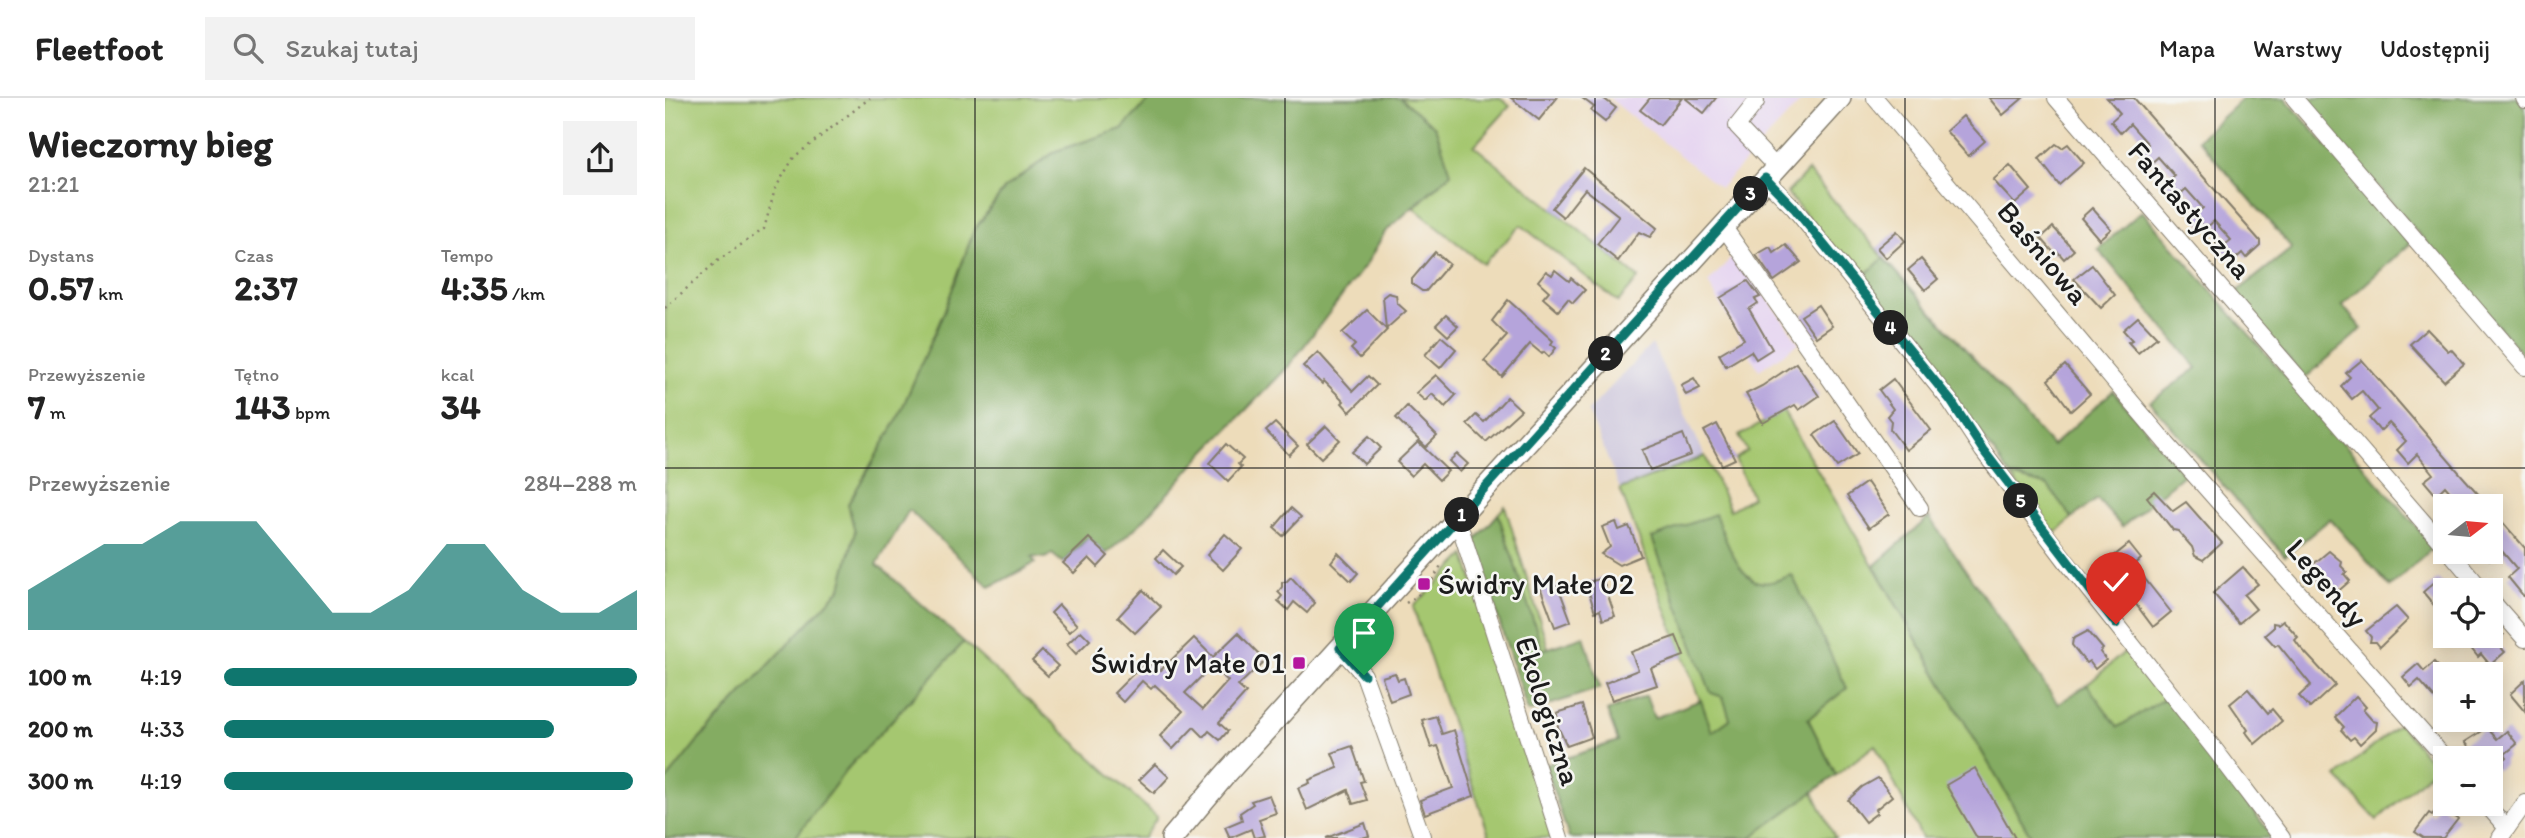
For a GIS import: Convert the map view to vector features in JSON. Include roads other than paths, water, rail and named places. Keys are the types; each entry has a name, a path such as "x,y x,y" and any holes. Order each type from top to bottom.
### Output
{"main road":[{"path":"1180,834 1340,648 1840,98"}],"street":[{"name":"Baśniowa","path":"1875,98 2167,444"},
{"name":"Fantastyczna","path":"2056,98 2433,533"},
{"path":"2294,98 2525,366"},
{"path":"1756,102 1737,126 1794,208 1951,401 1983,450 2066,561 2282,838"},
{"path":"1723,226 1920,508"},
{"name":"Legendy","path":"2167,444 2434,746"},
{"name":"Ekologiczna","path":"1454,523 1462,533 1560,838"},
{"path":"2460,564 2472,578"},
{"path":"2503,614 2525,639"},
{"path":"1340,648 1364,675 1422,836"},
{"path":"2493,816 2503,833 2525,803"}],"place":[{"name":"Świdry Małe 02","path":"1424,584"},
{"name":"Świdry Małe 01","path":"1299,663"}]}
